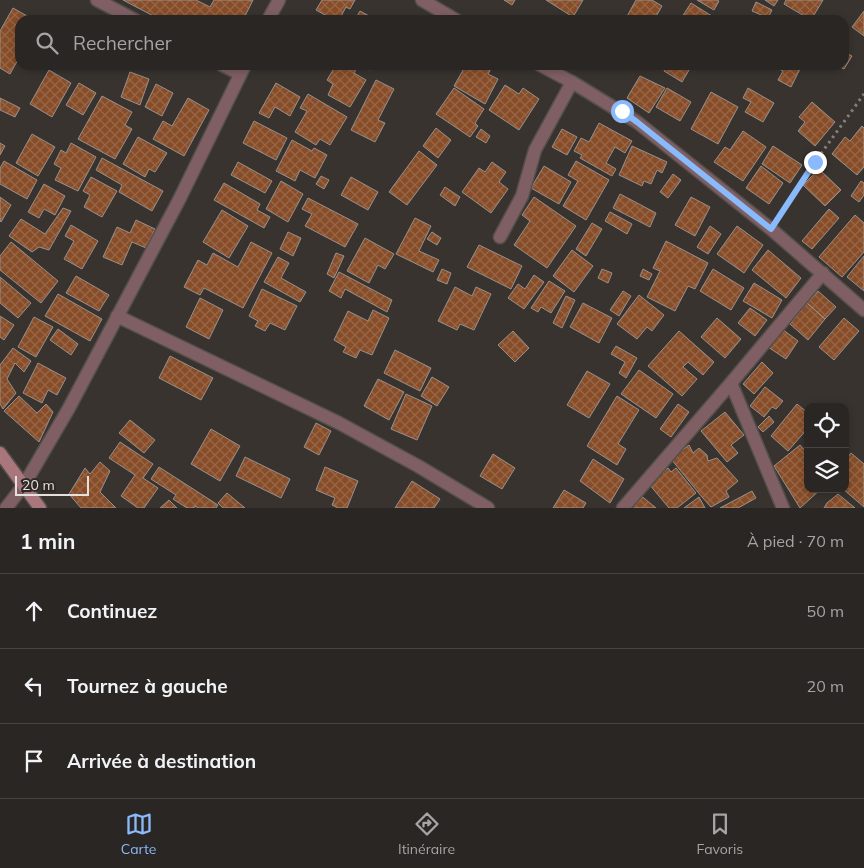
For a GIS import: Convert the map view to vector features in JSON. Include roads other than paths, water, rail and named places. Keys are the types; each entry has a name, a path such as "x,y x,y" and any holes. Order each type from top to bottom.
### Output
{"main road":[{"path":"0,453 40,508"}],"street":[{"path":"97,0 126,15"},
{"path":"271,15 279,0"},
{"path":"422,0 448,15"},
{"path":"6,508 24,485 69,408 179,200 243,70"},
{"path":"549,70 637,122 771,229 864,310"},
{"path":"500,237 522,196 535,150 572,82"},
{"path":"623,508 823,273"},
{"path":"117,316 339,423 418,466 488,508"},
{"path":"731,383 783,508"}]}
